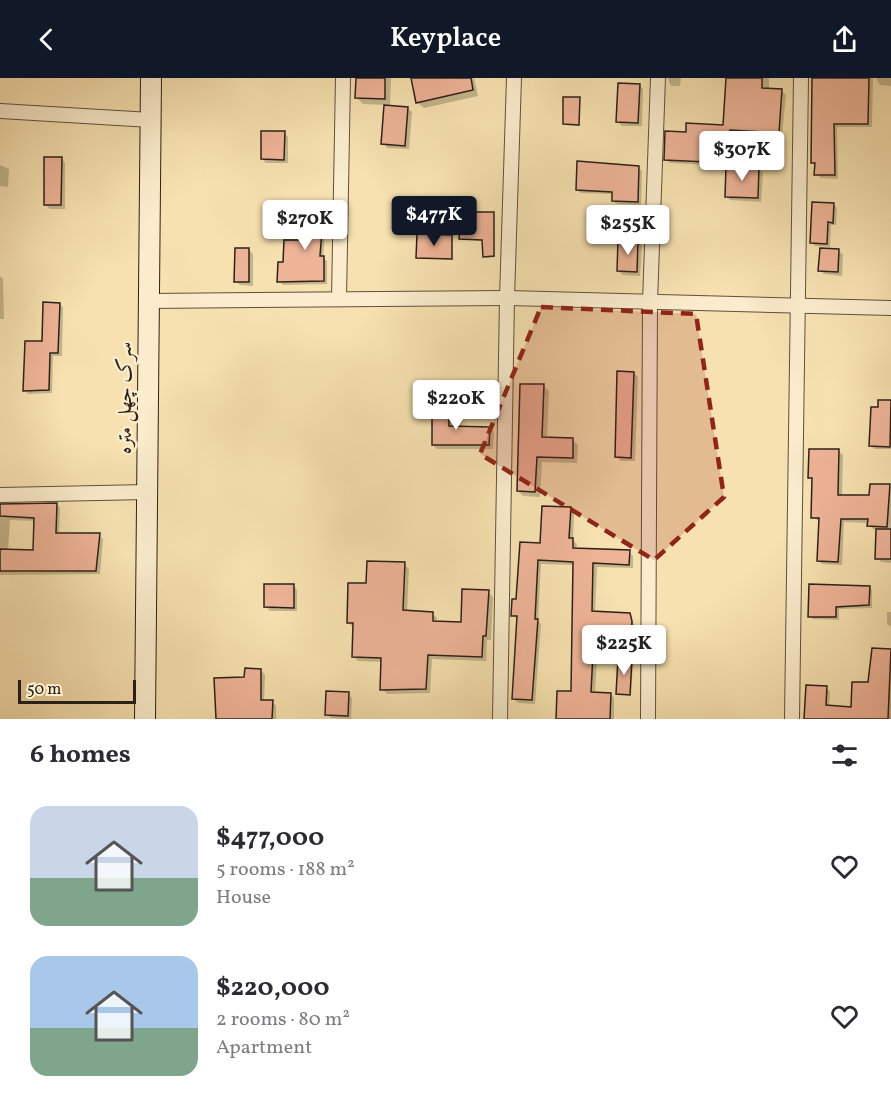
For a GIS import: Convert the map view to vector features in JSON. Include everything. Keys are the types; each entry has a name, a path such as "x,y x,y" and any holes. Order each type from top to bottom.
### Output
{"street":[{"name":"سرک چهل متره","path":"145,719 151,78"},
{"path":"339,299 343,78"},
{"path":"500,719 507,298 514,78"},
{"path":"648,719 650,302 658,78"},
{"path":"792,719 801,78"},
{"path":"0,111 151,120"},
{"path":"148,301 507,298 891,308"},
{"path":"0,495 147,492"}],"highlighted area":[{"path":"541,307 696,314 724,497 654,560 480,454"}],"building":[{"path":"356,78 385,78 385,99 355,98"},
{"path":"411,78 471,78 473,90 416,103"},
{"path":"726,78 762,78 762,88 782,89 779,133 730,130 729,163 664,160 665,131 686,132 686,123 723,125"},
{"path":"812,78 869,78 868,124 834,124 835,175 814,175 815,163 811,163"},
{"path":"618,83 640,84 638,123 616,122"},
{"path":"563,97 580,97 579,125 563,124"},
{"path":"384,105 408,107 405,146 381,144"},
{"path":"261,131 285,131 284,160 261,159"},
{"path":"44,157 62,157 61,205 44,205"},
{"path":"577,161 639,166 638,202 612,201 612,192 576,190"},
{"path":"726,166 759,167 758,198 725,197"},
{"path":"812,202 834,203 833,223 828,222 827,244 810,243"},
{"path":"306,203 324,204 320,256 324,256 324,281 277,282 278,262 283,262 284,240 304,240"},
{"path":"472,212 494,212 494,256 483,257 482,240 459,239 461,217 471,218"},
{"path":"417,234 452,235 452,259 416,258"},
{"path":"618,240 638,241 637,272 617,271"},
{"path":"235,248 249,248 249,282 234,282"},
{"path":"820,248 839,249 838,272 818,271"},
{"path":"43,302 60,303 58,353 50,353 49,390 23,391 25,341 42,341"},
{"path":"617,371 634,372 631,458 615,457"},
{"path":"520,384 544,384 542,437 573,438 573,458 537,457 535,492 517,491"},
{"path":"878,400 891,400 890,447 869,446 871,407 878,407"},
{"path":"432,407 449,407 449,426 490,427 489,445 432,445"},
{"path":"809,449 839,449 838,495 869,495 870,484 890,484 887,527 867,526 868,519 841,519 838,562 817,561 819,518 811,518 812,478 808,478"},
{"path":"57,503 56,533 100,533 96,571 0,571 0,549 33,550 34,518 0,516 0,504"},
{"path":"542,506 571,507 569,538 573,538 573,548 630,550 629,565 593,563 592,611 630,613 632,621 630,656 593,654 591,692 611,693 610,719 556,719 557,691 571,691 573,562 538,560 535,619 538,619 532,700 512,699 517,616 511,616 512,599 516,599 520,542 540,543"},
{"path":"876,529 891,529 891,559 875,559"},
{"path":"367,561 405,562 403,610 433,612 433,621 461,622 462,589 489,590 482,657 428,655 426,689 380,690 381,658 352,657 353,623 347,623 348,583 366,583"},
{"path":"264,584 294,584 294,608 264,607"},
{"path":"809,584 870,586 869,605 836,607 836,617 808,617"},
{"path":"872,648 891,649 888,719 804,719 806,685 827,686 826,705 851,707 852,682 868,682"},
{"path":"618,658 632,658 630,695 616,694"},
{"path":"245,668 261,669 261,700 273,700 272,719 216,719 214,678 244,677"},
{"path":"326,691 349,692 348,716 325,715"}]}
